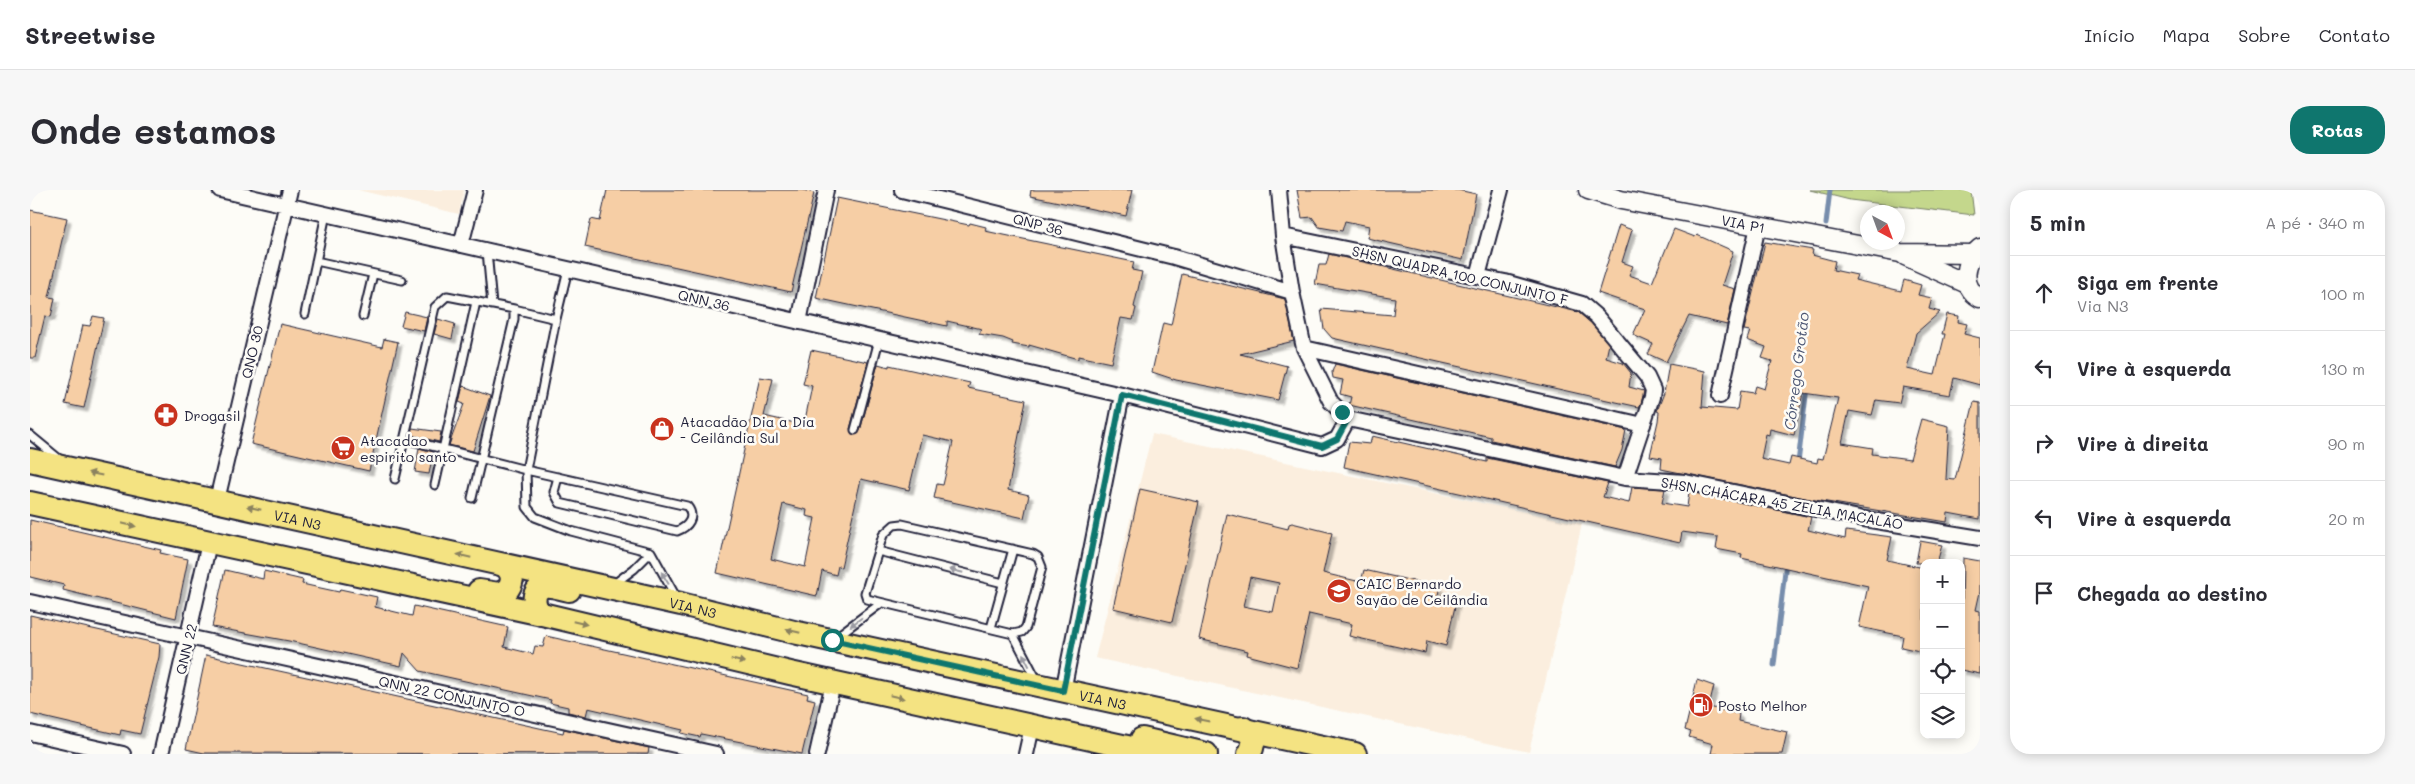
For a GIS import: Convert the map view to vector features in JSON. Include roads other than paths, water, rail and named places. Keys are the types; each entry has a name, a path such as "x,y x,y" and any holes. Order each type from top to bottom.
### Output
{"main road":[{"name":"VIA N3","path":"30,460 681,604 832,640 1355,754"},
{"path":"30,503 542,614 833,683 1159,754"},
{"path":"310,564 391,572 499,594 508,589 512,579 512,573 504,565"},
{"path":"542,614 534,600 538,590 546,586 652,610 723,614"},
{"path":"1242,728 1251,735 1253,740 1250,754"},
{"path":"1042,729 1124,735 1206,754"},
{"path":"1281,754 1289,751 1304,754"}],"street":[{"name":"QNN 36","path":"220,190 1122,395 1322,446 1337,439 1348,419"},
{"name":"QNO 30","path":"217,500 290,190"},
{"path":"461,245 475,190"},
{"path":"799,322 826,190"},
{"name":"QNP 36","path":"902,190 1174,257 1292,292"},
{"path":"1279,190 1283,236 1304,348 1331,402 1348,419"},
{"path":"1478,276 1501,190"},
{"name":"VIA P1","path":"1588,190 1621,195 1758,226 1900,253 1976,251"},
{"path":"1720,396 1758,226"},
{"name":"SHSN QUADRA 100 CONJUNTO F","path":"1283,236 1478,276 1566,298 1582,304 1597,316 1647,377 1653,390 1625,478"},
{"name":"VIA P1","path":"1967,284 1966,268 1976,251"},
{"name":"VIA P1","path":"1900,253 1967,284 1975,295 1980,298"},
{"path":"1304,348 1643,425"},
{"path":"1063,691 1122,395"},
{"name":"SHSN CHÁCARA 45 ZELIA MACALÃO","path":"1348,419 1625,478 1685,482 1864,519 1980,538"},
{"name":"QNN 22","path":"161,754 209,543"},
{"name":"QNN 22 CONJUNTO O","path":"30,602 716,754"},
{"path":"817,754 833,683"},
{"path":"1026,754 1042,729"},
{"path":"30,733 122,754"}],"lane":[{"path":"305,314 326,214"},
{"path":"487,251 492,305"},
{"path":"316,262 402,280"},
{"path":"568,269 556,319 526,470 527,507 535,517 571,531 651,552 681,604"},
{"path":"363,316 373,274"},
{"path":"395,479 435,307 447,296 556,319"},
{"path":"435,485 476,302"},
{"path":"472,498 514,319 514,309"},
{"path":"854,430 879,340"},
{"path":"30,435 70,468"},
{"path":"404,439 526,470 558,477 687,506 690,510 691,519 688,525 677,531 560,503 554,492 558,477"},
{"path":"902,524 1013,549 1033,554 1038,558 1042,567 1026,627 1019,634 880,604 867,599 865,593 883,535 894,525 902,524"},
{"path":"991,628 1013,549"},
{"path":"878,551 1004,583"},
{"path":"609,588 634,569 651,552"},
{"path":"832,640 880,604"},
{"path":"1013,634 1040,686"}],"waterway":[{"name":"Córrego Grotão","path":"1826,224 1830,190"},
{"name":"Córrego Grotão","path":"1798,463 1807,387"},
{"name":"Córrego Grotão","path":"1774,665 1786,562"}],"place":[{"name":"Drogasil","path":"166,415"},
{"name":"Atacadão Dia a Dia - Ceilândia Sul","path":"662,429"},
{"name":"Atacadao espirito santo","path":"343,448"},
{"name":"CAIC Bernardo Sayão de Ceilândia","path":"1339,591"},
{"name":"Posto Melhor","path":"1701,705"}]}
